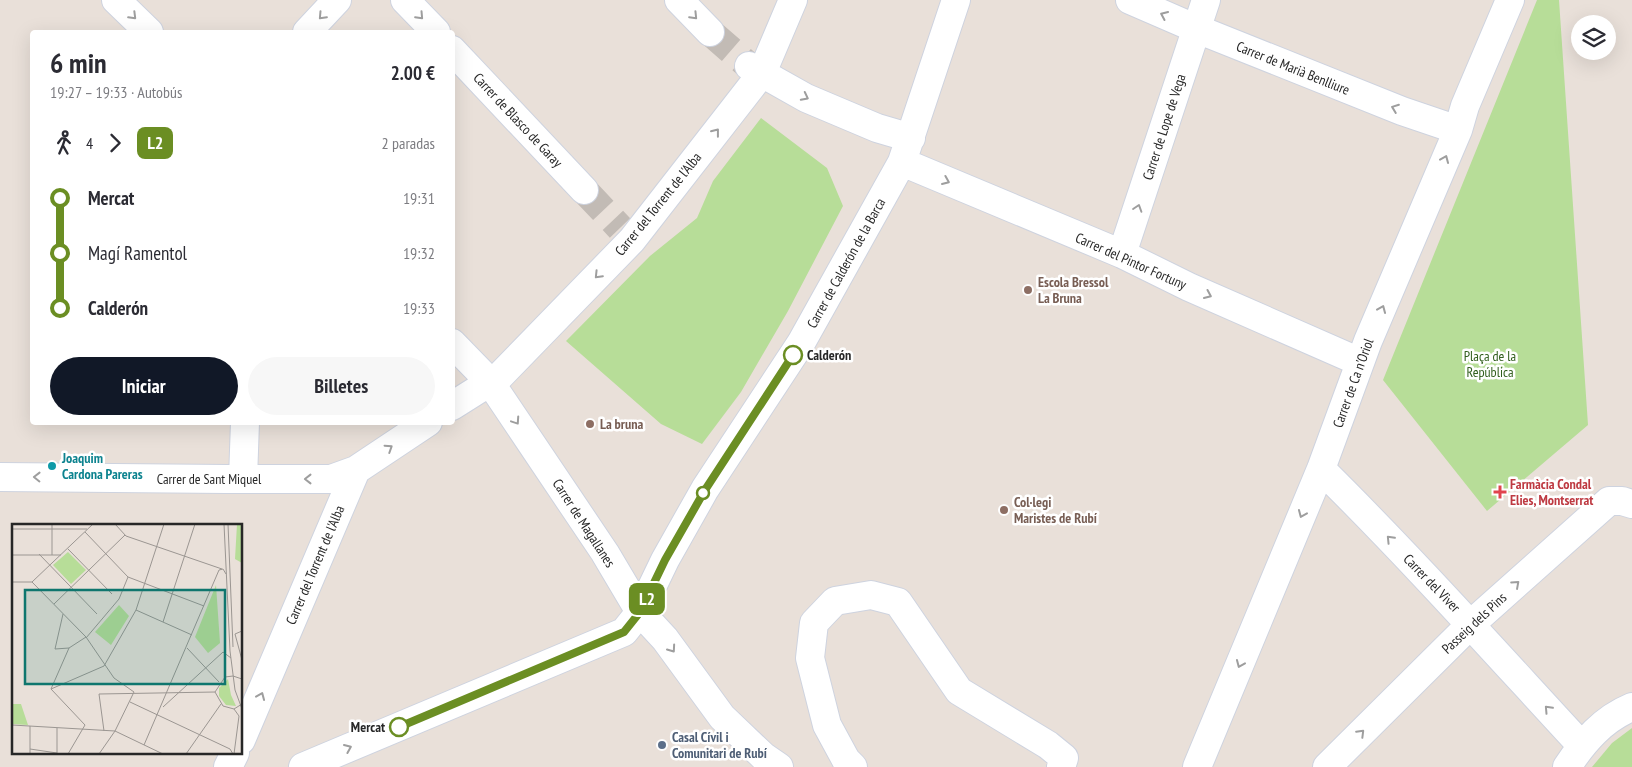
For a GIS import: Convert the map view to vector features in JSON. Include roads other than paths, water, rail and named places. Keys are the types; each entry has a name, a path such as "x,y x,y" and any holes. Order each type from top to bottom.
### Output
{"street":[{"path":"116,0 147,30"},
{"path":"309,30 337,0"},
{"path":"405,0 434,30"},
{"path":"679,0 710,32"},
{"name":"Carrer del Torrent de l'Alba","path":"455,404 491,383 626,234 756,70 793,0"},
{"name":"Carrer de Calderón de la Barca","path":"303,767 624,632 640,612 665,560 703,494 801,343 906,150 956,0"},
{"name":"Carrer de Marià Benlliure","path":"1130,0 1196,29 1402,111 1458,130"},
{"name":"Carrer de Lope de Vega","path":"1122,254 1206,0"},
{"name":"Carrer de Ca n'Oriol","path":"1197,767 1321,469 1360,362 1458,130 1465,106 1510,0"},
{"name":"Carrer de Blasco de Garay","path":"455,53 584,190"},
{"name":"Carrer del Pintor Fortuny","path":"756,70 806,98 878,128 906,150 1189,287 1360,362"},
{"name":"Carrer de Magallanes","path":"455,346 491,383 606,553 640,612 665,639 722,718 763,756 779,767"},
{"path":"243,479 245,425"},
{"path":"356,470 424,425"},
{"name":"Carrer del Viver","path":"1321,469 1471,624 1581,744"},
{"name":"Carrer del Torrent de l'Alba","path":"242,738 356,470"},
{"name":"Carrer de Sant Miquel","path":"0,477 331,479 356,470"},
{"name":"Passeig dels Pins","path":"1327,767 1471,624 1609,501 1622,501 1632,504"},
{"path":"853,767 846,760 827,725 810,658 814,623 834,601 871,595 898,602 959,691 1048,744 1064,758 1061,767"},
{"path":"1567,767 1581,744 1604,723 1632,707"},
{"path":"228,767 234,754"}],"tunnel":[{"path":"710,32 749,66"},
{"path":"584,190 620,228"}],"place":[{"name":"Escola Bressol La Bruna","path":"1028,290"},
{"name":"Calderón","path":"793,355"},
{"name":"La bruna","path":"590,424"},
{"name":"Joaquim Cardona Pareras","path":"52,466"},
{"name":"Farmàcia Condal Elies, Montserrat","path":"1500,492"},
{"name":"Col·legi Maristes de Rubí","path":"1004,510"},
{"name":"Mercat","path":"399,727"},
{"name":"Casal Cívil i Comunitari de Rubí","path":"662,745"}],"park label":[{"name":"Plaça de la República","path":"1490,364"}]}
